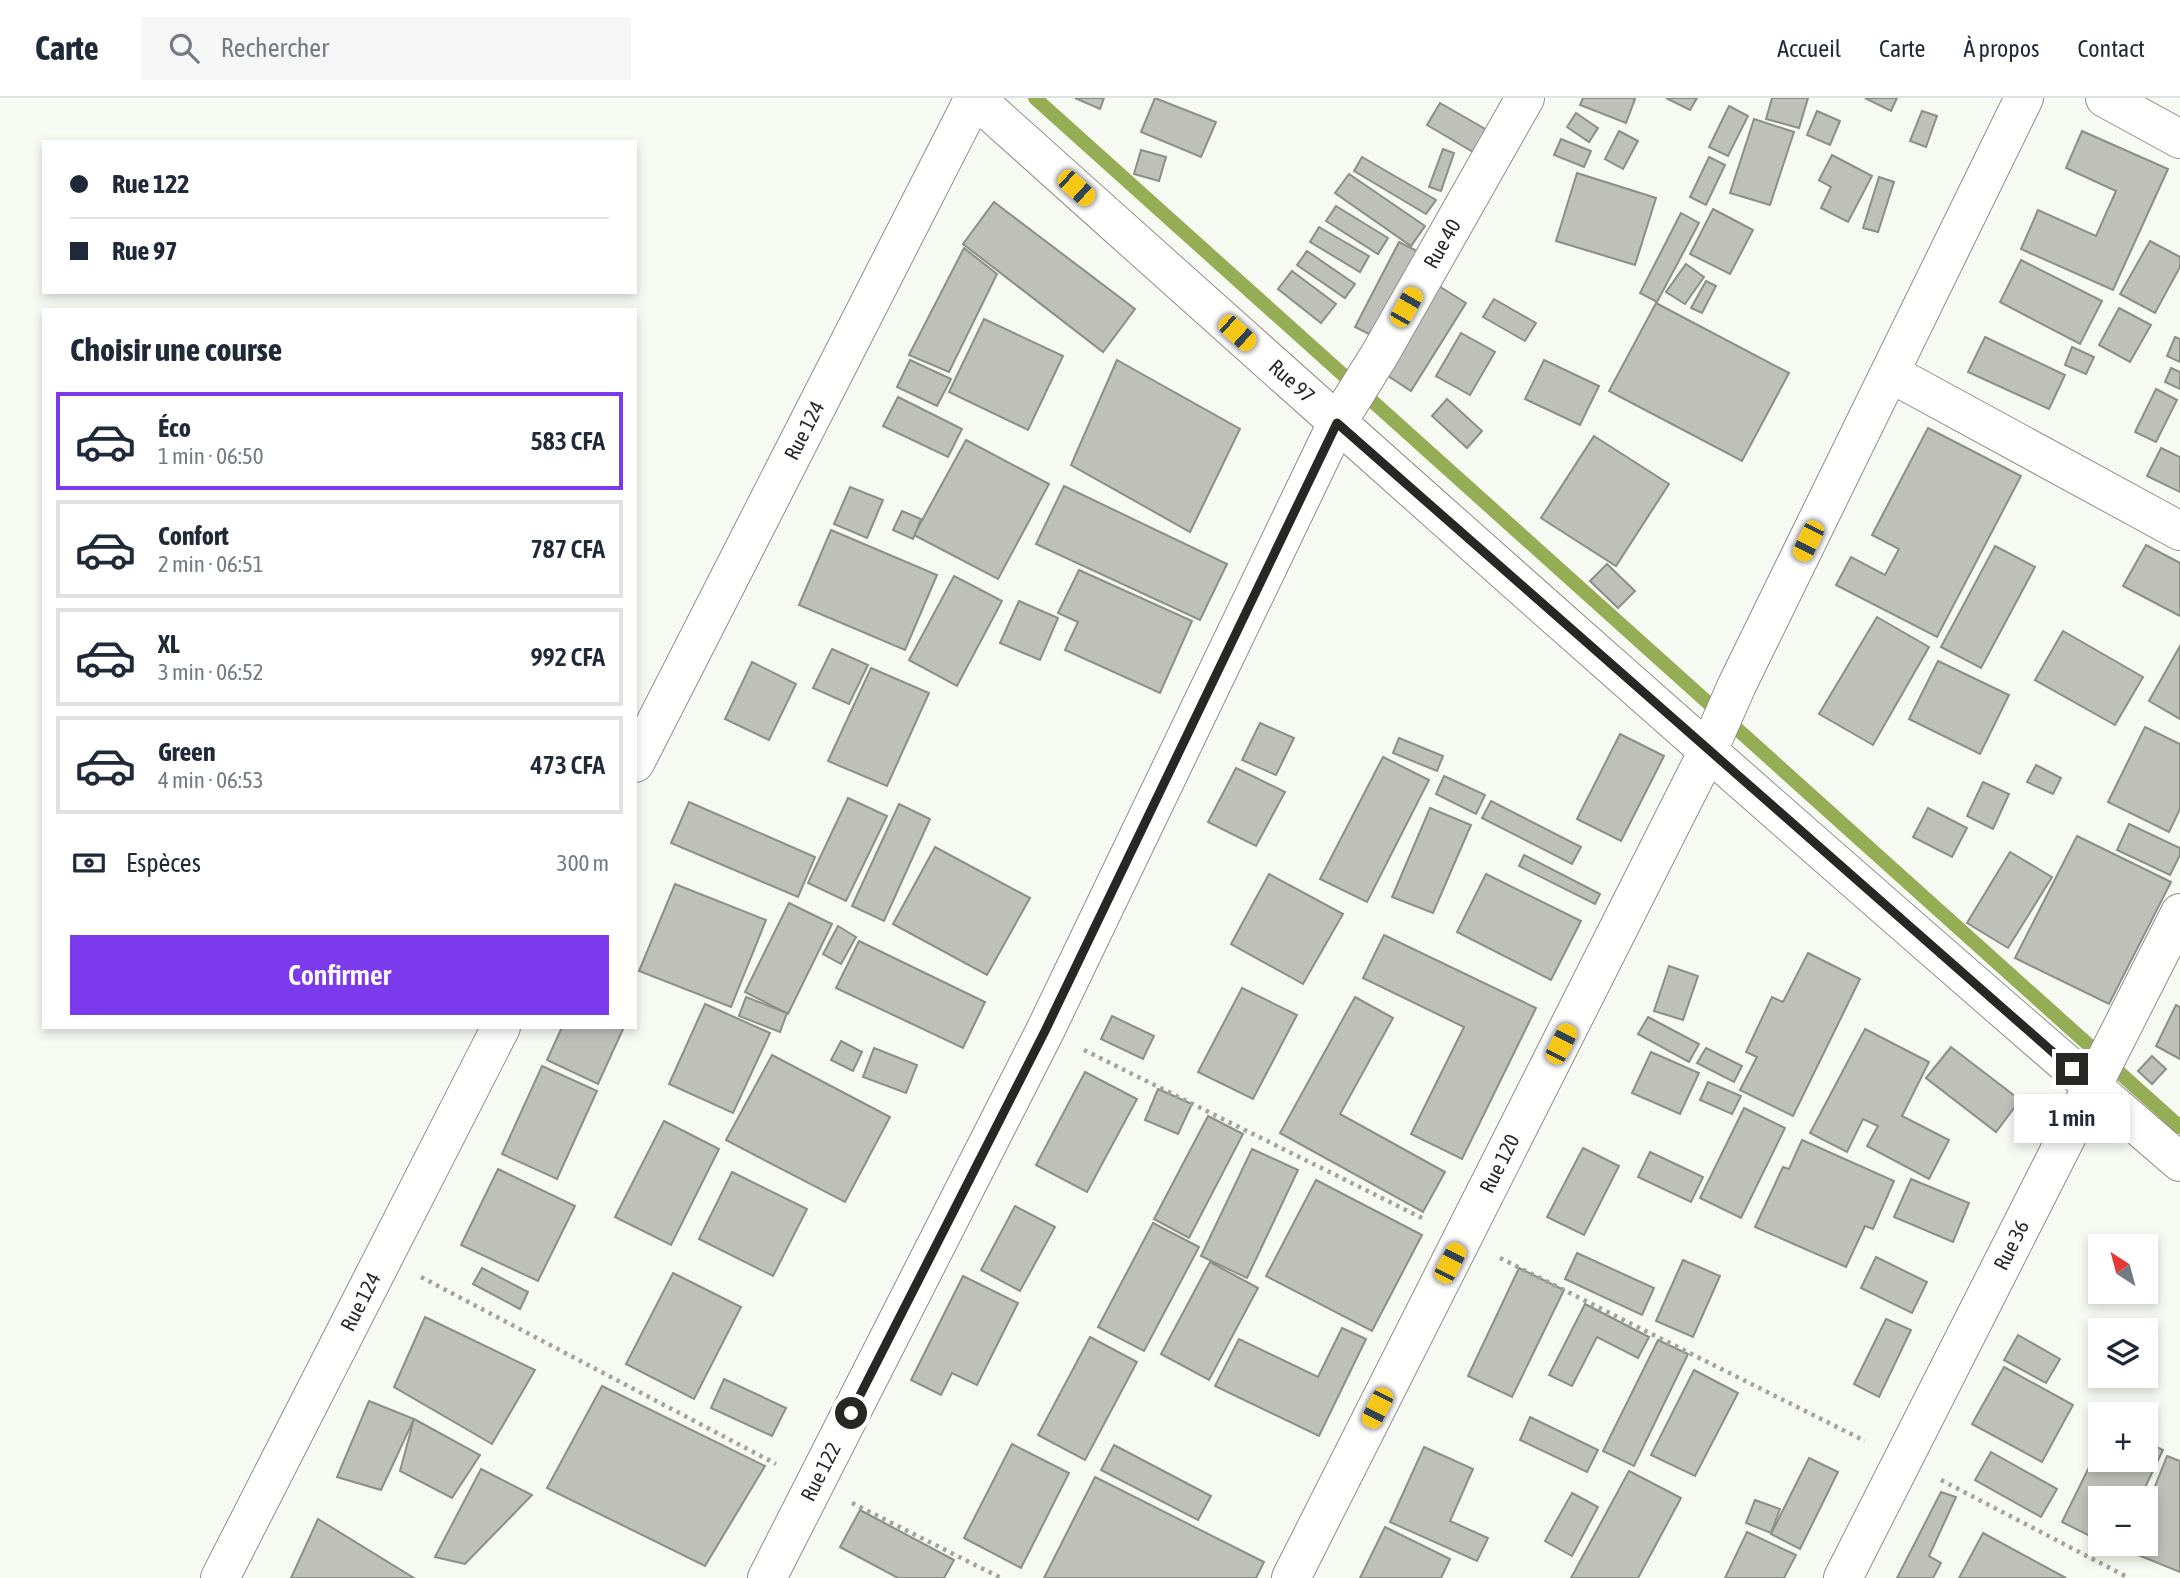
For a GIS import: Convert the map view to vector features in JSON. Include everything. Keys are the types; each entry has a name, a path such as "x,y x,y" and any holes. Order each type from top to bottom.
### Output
{"street":[{"name":"Rue 97","path":"975,98 1708,751 2180,1163"},
{"name":"Rue 124","path":"637,759 975,98"},
{"name":"Rue 40","path":"1337,423 1380,354 1525,98"},
{"name":"Rue 120","path":"1291,1578 1708,751 1737,685 2024,98"},
{"path":"2105,98 2180,139"},
{"path":"1890,373 2180,531"},
{"name":"Rue 122","path":"767,1578 1045,1031 1337,423"},
{"name":"Rue 36","path":"1843,1578 2180,913"},
{"name":"Rue 124","path":"220,1578 500,1029"}],"path":[{"path":"1045,1031 1903,1460 2129,1578"},
{"path":"384,1257 814,1485 1001,1578"}],"building":[{"path":"1075,98 1104,98 1100,109"},
{"path":"1155,98 1216,122 1201,157 1141,132"},
{"path":"1583,98 1635,99 1626,123 1580,105"},
{"path":"1666,98 1697,98 1690,110"},
{"path":"1772,98 1808,98 1799,128 1766,119"},
{"path":"1865,98 1897,98 1891,111"},
{"path":"1440,103 1487,130 1473,152 1427,125"},
{"path":"1729,106 1748,116 1728,156 1709,147"},
{"path":"1817,111 1840,121 1830,145 1807,135"},
{"path":"1922,111 1937,116 1926,147 1910,141"},
{"path":"1576,113 1598,128 1589,142 1567,127"},
{"path":"1754,119 1794,132 1770,205 1730,193"},
{"path":"1619,131 1638,141 1623,169 1605,159"},
{"path":"2082,131 2168,169 2113,290 2021,249 2038,210 2096,236 2116,191 2066,168"},
{"path":"1561,139 1591,151 1584,167 1554,155"},
{"path":"1443,149 1454,153 1441,191 1429,187"},
{"path":"1141,150 1166,157 1159,181 1134,174"},
{"path":"1832,155 1872,176 1848,222 1821,208 1831,187 1819,180"},
{"path":"1362,157 1436,200 1426,214 1354,171"},
{"path":"1709,157 1725,165 1706,205 1690,197"},
{"path":"1577,173 1656,198 1635,265 1556,241"},
{"path":"1349,174 1425,226 1411,246 1335,193"},
{"path":"1879,177 1894,182 1878,232 1863,228"},
{"path":"994,202 1135,309 1103,352 963,244"},
{"path":"1336,206 1388,238 1378,254 1326,221"},
{"path":"1713,209 1753,230 1730,274 1690,254"},
{"path":"1681,213 1699,223 1657,302 1640,293"},
{"path":"1319,227 1369,256 1360,272 1310,242"},
{"path":"2150,241 2180,257 2180,267 2155,313 2120,294"},
{"path":"1399,242 1421,253 1377,338 1355,327"},
{"path":"964,248 997,274 949,372 909,355"},
{"path":"1307,251 1355,284 1345,298 1297,265"},
{"path":"2021,260 2102,301 2080,344 2000,302"},
{"path":"1686,264 1704,277 1685,304 1666,292"},
{"path":"1292,271 1336,304 1321,323 1278,289"},
{"path":"1706,281 1716,286 1702,313 1691,308"},
{"path":"1434,283 1466,303 1411,391 1379,370"},
{"path":"1494,299 1536,323 1525,341 1483,317"},
{"path":"1656,303 1789,373 1742,461 1609,391"},
{"path":"2119,308 2151,325 2130,362 2099,345"},
{"path":"984,319 1063,356 1028,430 949,392"},
{"path":"1461,333 1495,352 1470,395 1436,376"},
{"path":"1985,337 2065,375 2049,409 1968,372"},
{"path":"2175,337 2180,339 2180,362 2167,356"},
{"path":"2072,347 2094,357 2086,374 2065,365"},
{"path":"910,360 951,379 937,406 897,387"},
{"path":"1117,360 1240,429 1190,532 1071,465"},
{"path":"1544,360 1599,386 1580,425 1525,399"},
{"path":"2171,368 2180,372 2180,389 2165,382"},
{"path":"2156,389 2177,400 2156,442 2135,432"},
{"path":"898,397 962,429 948,457 883,426"},
{"path":"1447,399 1482,431 1467,448 1432,416"},
{"path":"1928,428 2021,476 1937,637 1836,585 1851,557 1885,575 1899,549 1872,535"},
{"path":"1594,436 1669,484 1616,566 1541,518"},
{"path":"966,440 1049,484 998,579 914,535"},
{"path":"2161,448 2180,457 2180,492 2147,476"},
{"path":"1064,486 1227,564 1200,620 1036,544"},
{"path":"850,487 883,500 867,538 834,524"},
{"path":"902,511 921,519 913,539 893,530"},
{"path":"831,530 937,575 905,650 799,605"},
{"path":"2146,545 2180,563 2180,616 2123,586"},
{"path":"1995,546 2035,567 1981,668 1941,647"},
{"path":"1607,564 1635,591 1618,608 1590,581"},
{"path":"1079,570 1192,621 1160,693 1065,650 1078,622 1058,613"},
{"path":"954,576 1002,601 957,686 909,660"},
{"path":"1019,601 1058,618 1040,660 1000,643"},
{"path":"1877,617 1929,647 1873,745 1819,714"},
{"path":"2063,631 2143,677 2115,725 2035,680"},
{"path":"2180,646 2180,719 2149,701"},
{"path":"832,649 868,665 849,704 813,688"},
{"path":"1938,661 2009,695 1980,754 1909,719"},
{"path":"752,662 796,684 769,740 725,719"},
{"path":"871,668 929,693 887,786 828,761"},
{"path":"1260,723 1294,738 1276,775 1242,760"},
{"path":"2145,727 2180,744 2180,809 2169,832 2108,802"},
{"path":"1620,734 1664,756 1621,841 1577,819"},
{"path":"1399,738 1443,756 1437,771 1393,753"},
{"path":"1383,757 1429,780 1367,902 1320,879"},
{"path":"2036,765 2061,778 2053,794 2027,782"},
{"path":"1236,768 1285,792 1256,846 1208,822"},
{"path":"1444,776 1485,795 1476,814 1436,794"},
{"path":"1983,782 2009,794 1993,829 1967,816"},
{"path":"848,798 887,816 846,901 808,883"},
{"path":"1491,801 1581,847 1572,864 1482,818"},
{"path":"689,802 815,857 798,897 671,843"},
{"path":"899,804 930,819 884,921 852,906"},
{"path":"1430,808 1471,825 1433,913 1392,897"},
{"path":"1928,808 1967,828 1952,857 1913,837"},
{"path":"2129,824 2180,848 2180,855 2170,875 2117,850"},
{"path":"2077,836 2171,882 2109,1004 2015,958"},
{"path":"935,847 1030,898 987,975 893,924"},
{"path":"2010,852 2052,877 2008,948 1967,923"},
{"path":"1524,855 1600,894 1595,904 1519,866"},
{"path":"1269,874 1343,914 1303,984 1231,944"},
{"path":"1486,874 1581,921 1551,980 1457,932"},
{"path":"675,884 766,920 731,1007 639,971"},
{"path":"789,903 832,924 788,1014 745,992"},
{"path":"838,926 856,937 841,964 823,954"},
{"path":"1384,935 1536,1008 1462,1159 1411,1134 1464,1027 1363,978"},
{"path":"859,941 985,1002 963,1048 836,988"},
{"path":"1808,953 1860,979 1793,1116 1740,1090 1757,1057 1746,1052 1772,997 1783,1002"},
{"path":"1669,966 1698,976 1683,1020 1654,1011"},
{"path":"1242,988 1297,1015 1253,1099 1198,1072"},
{"path":"746,997 787,1013 780,1032 739,1016"},
{"path":"1355,997 1393,1018 1340,1114 1445,1172 1423,1212 1280,1133"},
{"path":"705,1004 770,1033 733,1113 669,1084"},
{"path":"2176,1005 2180,1007 2180,1059 2156,1046"},
{"path":"1112,1016 1154,1036 1143,1059 1101,1039"},
{"path":"1648,1017 1699,1044 1689,1062 1638,1034"},
{"path":"561,1029 623,1029 598,1084 547,1060"},
{"path":"1865,1029 1929,1062 1902,1116 1949,1140 1929,1179 1867,1146 1878,1126 1863,1119 1847,1152 1810,1133"},
{"path":"841,1041 862,1052 853,1071 831,1060"},
{"path":"1951,1047 2020,1100 1996,1132 1926,1078"},
{"path":"874,1048 917,1065 906,1093 863,1077"},
{"path":"1706,1048 1742,1066 1734,1082 1697,1063"},
{"path":"1651,1052 1699,1073 1680,1114 1632,1093"},
{"path":"772,1055 890,1117 845,1202 726,1140"},
{"path":"2152,1056 2166,1069 2152,1084 2138,1071"},
{"path":"542,1066 597,1091 557,1179 502,1154"},
{"path":"1085,1072 1137,1099 1087,1192 1036,1165"},
{"path":"1708,1082 1741,1096 1732,1114 1700,1100"},
{"path":"1158,1089 1192,1104 1178,1134 1145,1120"},
{"path":"1744,1108 1785,1128 1741,1218 1700,1198"},
{"path":"1208,1116 1243,1134 1189,1238 1154,1219"},
{"path":"664,1121 719,1149 671,1245 615,1217"},
{"path":"1802,1140 1894,1181 1873,1229 1865,1226 1846,1267 1755,1227 1783,1167 1789,1169"},
{"path":"1583,1148 1619,1166 1584,1235 1547,1217"},
{"path":"1252,1149 1298,1170 1247,1278 1201,1256"},
{"path":"1650,1152 1703,1177 1691,1202 1638,1177"},
{"path":"498,1169 575,1206 538,1281 461,1245"},
{"path":"732,1172 807,1209 773,1276 699,1239"},
{"path":"1911,1179 1969,1203 1953,1242 1894,1217"},
{"path":"1316,1180 1422,1235 1372,1331 1266,1276"},
{"path":"1015,1206 1055,1227 1020,1291 981,1270"},
{"path":"1153,1223 1199,1247 1144,1351 1098,1327"},
{"path":"1577,1253 1654,1288 1642,1315 1565,1279"},
{"path":"1876,1257 1927,1282 1912,1313 1861,1288"},
{"path":"1683,1260 1720,1276 1693,1337 1656,1321"},
{"path":"1210,1262 1258,1288 1209,1380 1161,1354"},
{"path":"482,1268 528,1292 520,1309 473,1284"},
{"path":"1519,1268 1564,1290 1512,1397 1468,1376"},
{"path":"673,1273 741,1307 694,1399 626,1364"},
{"path":"963,1276 1018,1303 977,1385 952,1373 941,1395 911,1380"},
{"path":"1585,1304 1649,1337 1638,1358 1597,1337 1572,1386 1549,1375"},
{"path":"425,1317 535,1370 492,1444 394,1387"},
{"path":"1886,1319 1911,1330 1879,1397 1854,1384"},
{"path":"1342,1328 1366,1339 1319,1436 1215,1386 1239,1339 1318,1377"},
{"path":"2018,1335 2060,1359 2046,1383 2004,1360"},
{"path":"1090,1337 1137,1362 1085,1460 1038,1435"},
{"path":"1658,1340 1688,1354 1634,1466 1603,1451"},
{"path":"2004,1367 2073,1405 2042,1462 1972,1424"},
{"path":"1694,1370 1738,1393 1695,1476 1651,1455"},
{"path":"724,1379 786,1408 772,1436 711,1408"},
{"path":"602,1386 765,1466 705,1566 547,1488"},
{"path":"369,1401 414,1419 381,1490 337,1477"},
{"path":"1530,1417 1598,1450 1587,1472 1520,1440"},
{"path":"414,1419 480,1455 452,1498 400,1471"},
{"path":"1012,1444 1069,1473 1021,1568 964,1538"},
{"path":"1114,1445 1211,1496 1198,1520 1101,1470"},
{"path":"1424,1447 1473,1469 1450,1521 1488,1538 1477,1561 1390,1522"},
{"path":"2158,1448 2163,1450 2158,1460"},
{"path":"1991,1452 2057,1489 2041,1517 1975,1480"},
{"path":"2167,1456 2180,1461 2180,1572 2140,1556 2158,1556 2158,1486 2155,1486"},
{"path":"1809,1458 1838,1472 1800,1549 1771,1534"},
{"path":"481,1469 532,1495 465,1564 435,1557"},
{"path":"2088,1469 2088,1472 2152,1472 2146,1486 2088,1486 2088,1535 2062,1522"},
{"path":"1629,1471 1681,1498 1638,1578 1571,1578"},
{"path":"1095,1477 1264,1562 1256,1578 1044,1578"},
{"path":"1941,1492 1956,1497 1929,1556 1941,1563 1933,1578 1897,1578"},
{"path":"1572,1493 1598,1507 1572,1556 1545,1541"},
{"path":"1755,1500 1780,1509 1771,1533 1746,1523"},
{"path":"860,1510 954,1560 944,1578 898,1578 840,1547"},
{"path":"318,1519 414,1578 291,1578"},
{"path":"1385,1527 1450,1559 1441,1578 1360,1578"},
{"path":"1747,1532 1796,1555 1784,1578 1725,1578"},
{"path":"1983,1533 2066,1578 1959,1578"}],"waterway":[{"path":"1035,98 2180,1127"}],"route":[{"path":"851,1413 1045,1031 1337,423 2072,1069"}]}
